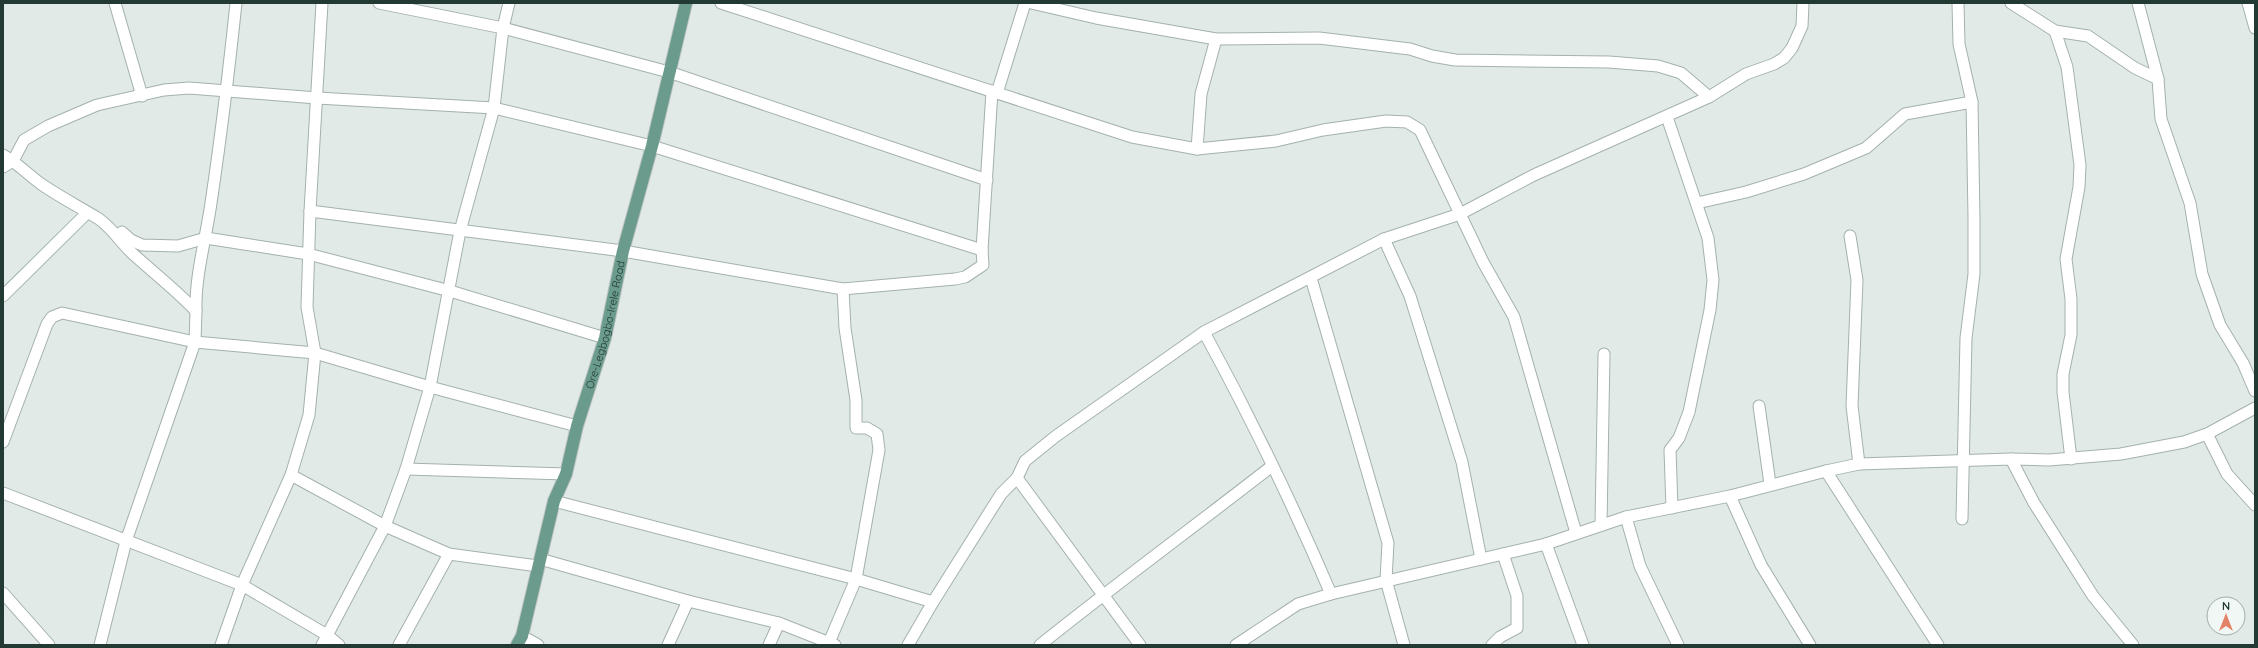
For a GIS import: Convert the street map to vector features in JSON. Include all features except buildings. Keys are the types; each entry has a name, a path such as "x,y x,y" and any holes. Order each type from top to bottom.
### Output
{"main road":[{"name":"Ore-Legbogbo-Irele Road","path":"520,640 554,501 566,474 577,426 605,338 623,251 652,146 686,3"}],"street":[{"path":"115,3 142,96"},
{"path":"100,645 126,540 195,342 196,290 206,238 227,92 236,3"},
{"path":"221,645 242,585 291,475 309,415 315,354 307,308 308,254 322,3"},
{"path":"379,3 503,28 669,72 987,180"},
{"path":"324,640 384,526 406,469 430,387 450,291 460,231 494,108 503,28 509,3"},
{"path":"721,3 1132,137 1197,149 1276,141 1323,130 1386,121 1407,122 1420,130 1460,214 1514,317 1576,533"},
{"path":"310,211 623,251 843,289 965,276 983,265 982,250 994,92 1025,3"},
{"path":"1031,3 1096,18 1216,39 1319,38 1410,49 1432,56 1455,60 1634,63 1658,66 1681,73 1710,97"},
{"path":"908,645 932,602 1001,494 1017,478 1025,461 1056,436 1204,332 1312,278 1384,239 1460,214 1534,175 1667,117 1710,97 1746,74 1774,64 1784,58 1792,48 1802,26 1803,3"},
{"path":"1958,3 1959,44 1972,102 1974,274 1966,338 1962,519"},
{"path":"2011,3 2055,31 2088,36 2135,68 2158,79"},
{"path":"2138,3 2158,79 2161,119 2190,203 2202,274 2220,325 2243,363 2255,390"},
{"path":"2248,3 2255,28"},
{"path":"2055,31 2067,67 2080,165 2079,188 2066,259 2071,299 2071,335 2063,374 2063,392 2071,459"},
{"path":"1197,149 1201,94 1216,39"},
{"path":"3,167 13,160 24,140 48,126 97,105 164,90 189,88 317,98 494,108 652,146 982,250"},
{"path":"1698,203 1746,192 1804,174 1866,148 1905,114 1972,102"},
{"path":"1667,117 1698,203 1708,238 1713,280 1710,310 1689,412 1678,438 1670,450 1672,508"},
{"path":"3,155 13,160 25,173 87,213 142,245 178,246 206,238 308,254 450,291 605,338"},
{"path":"3,296 87,213"},
{"path":"99,219 120,238 132,253 174,288 196,311"},
{"path":"1850,236 1857,280 1852,406 1859,464"},
{"path":"1384,239 1410,296 1462,462 1481,559"},
{"path":"1312,278 1388,543 1386,580 1404,645"},
{"path":"291,475 384,526 449,554 539,563 779,623 831,644 856,579 879,450 879,439 877,434 872,430 856,428 856,400 845,328 843,289"},
{"path":"3,442 47,324 52,317 62,313 195,342 315,354 430,387 577,426"},
{"path":"1204,332 1242,403 1303,528 1330,594"},
{"path":"1601,525 1604,354"},
{"path":"1759,406 1770,484"},
{"path":"1236,645 1298,604 1330,594 1386,580 1546,544 1626,517 1730,496 1770,484 1859,464 1963,460 2049,460 2121,454 2184,442 2207,434 2255,408"},
{"path":"2207,434 2227,474 2255,505"},
{"path":"2011,459 2034,503 2093,596 2133,645"},
{"path":"1040,645 1103,594 1163,551 1272,466"},
{"path":"406,469 566,474"},
{"path":"1826,471 1938,645"},
{"path":"1017,478 1140,645"},
{"path":"3,493 242,585 324,640 339,645"},
{"path":"1730,496 1761,565 1810,645"},
{"path":"554,501 856,579 932,602"},
{"path":"1626,517 1640,566 1678,645"},
{"path":"1546,544 1583,645"},
{"path":"399,645 449,554"},
{"path":"1492,645 1500,637 1517,628 1517,596 1502,554"},
{"path":"3,593 49,645"},
{"path":"668,645 688,601"},
{"path":"768,645 779,623"},
{"path":"520,640 538,645"}]}
